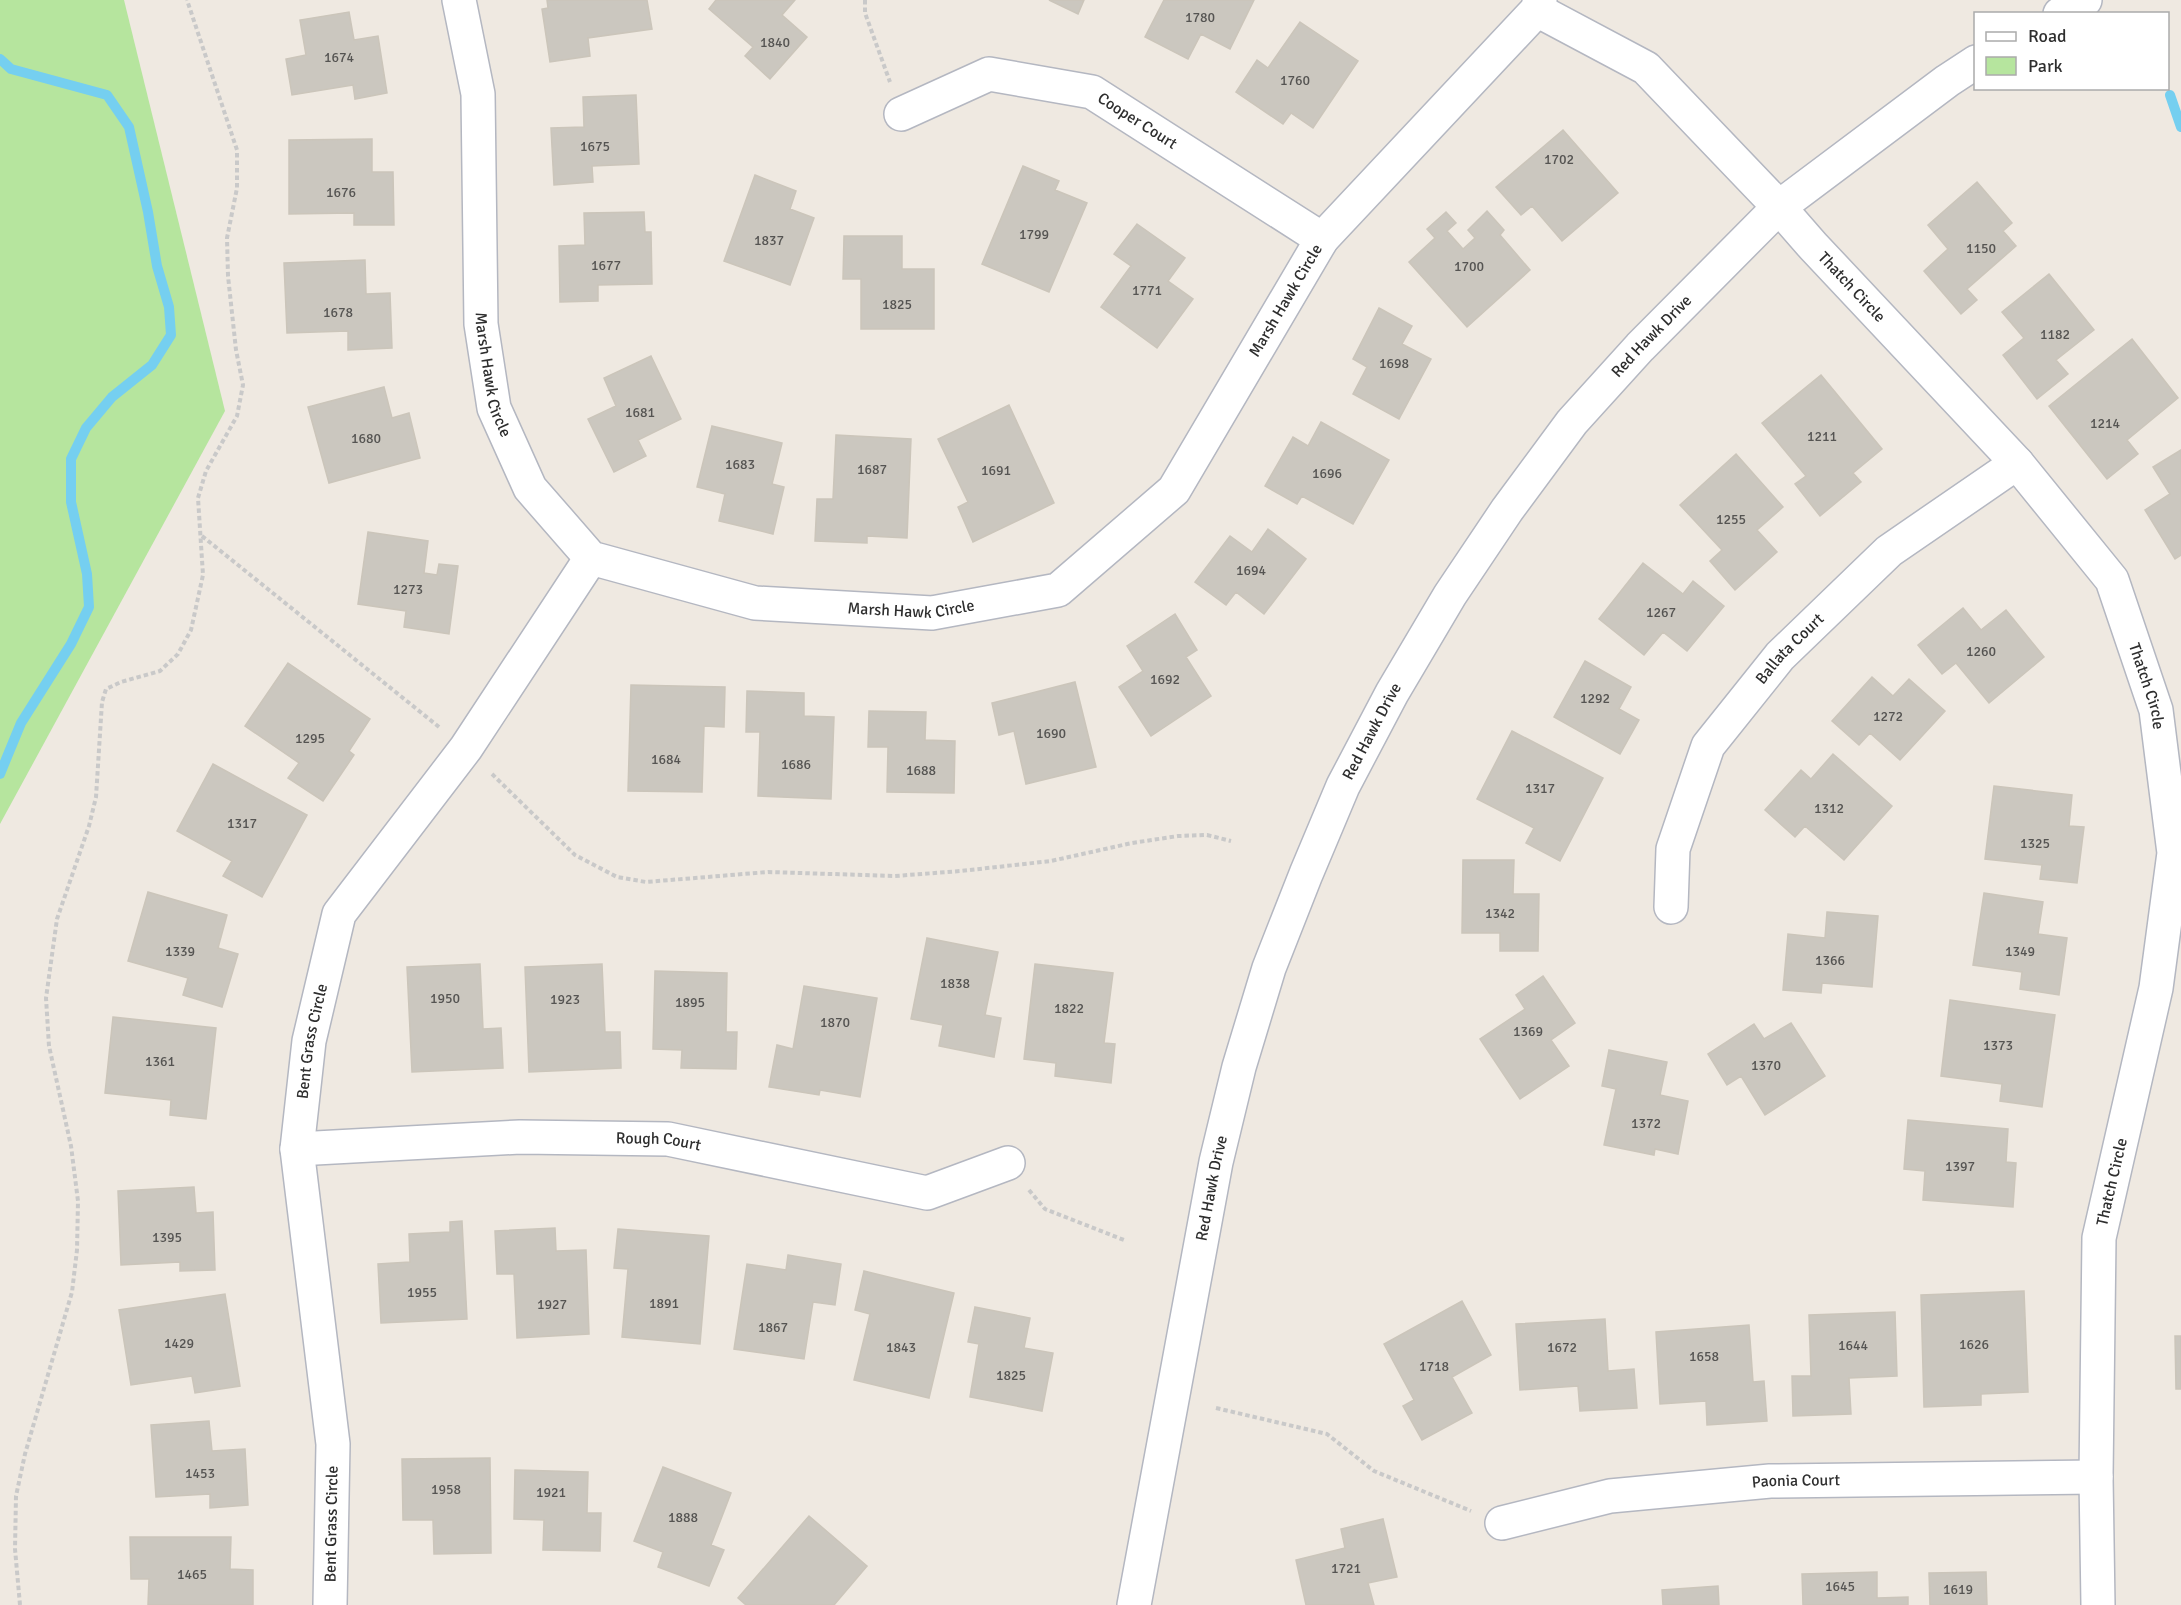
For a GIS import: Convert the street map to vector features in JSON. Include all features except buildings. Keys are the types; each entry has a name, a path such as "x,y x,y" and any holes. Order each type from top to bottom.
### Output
{"street":[{"name":"Marsh Hawk Circle","path":"459,0 478,94 481,324 494,408 530,488 591,558 755,603 932,613 1058,590 1174,490 1322,239 1539,5"},
{"path":"2064,12 2085,0"},
{"name":"Thatch Circle","path":"1539,5 1646,68 2017,463 2112,580 2156,710 2174,853 2169,991 2099,1238 2096,1477 2098,1605"},
{"name":"Red Hawk Drive","path":"1134,1605 1216,1162 1239,1067 1269,968 1343,786 1392,693 1450,595 1507,510 1572,422 1640,347 1779,207 1974,63"},
{"name":"Cooper Court","path":"901,114 989,74 1092,92 1322,239"},
{"name":"Ballata Court","path":"1671,907 1674,849 1708,746 1780,656 1888,551 2017,463"},
{"name":"Bent Grass Circle","path":"330,1605 333,1444 297,1149 309,1041 339,914 466,748 591,558"},
{"name":"Rough Court","path":"297,1149 520,1137 668,1139 927,1193 1008,1163"},
{"name":"Paonia Court","path":"1502,1523 1610,1496 1770,1480 2096,1477"}],"path":[{"path":"20,1605 15,1549 16,1496 25,1454 72,1292 77,1250 78,1201 71,1146 48,1036 46,998 57,919 89,826 96,797 102,702 106,689 160,670 178,654 191,630 203,574 198,498 206,471 237,416 243,385 236,350 228,276 228,238 237,188 237,150 187,0"},
{"path":"865,0 866,14 901,114"},
{"path":"201,536 466,748 575,855 617,877 646,882 768,872 895,876 1051,861 1131,843 1178,836 1208,835 1231,841"},
{"path":"1008,1163 1045,1209 1124,1240"},
{"path":"1216,1408 1327,1434 1374,1471 1502,1523"}],"green space":[{"path":"0,0 124,0 225,411 0,824"}],"waterway":[{"path":"0,59 11,69 107,95 129,127 148,212 157,266 169,307 171,335 152,365 112,397 86,428 71,459 71,502 87,574 89,607 71,644 21,723 0,774"},
{"path":"2170,95 2181,127"}]}
